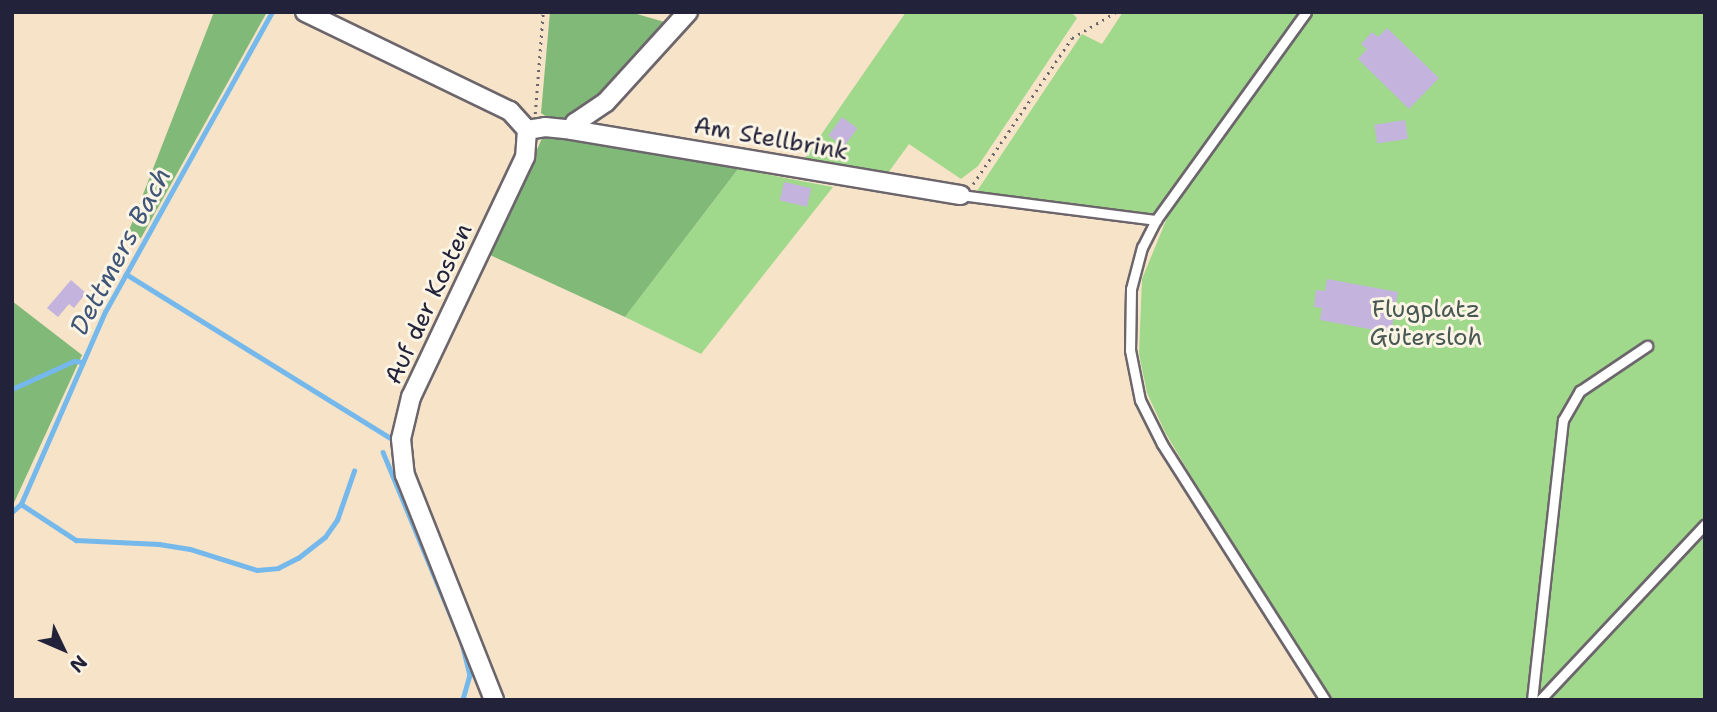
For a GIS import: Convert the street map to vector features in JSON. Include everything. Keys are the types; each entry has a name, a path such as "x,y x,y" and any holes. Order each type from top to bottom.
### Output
{"street":[{"path":"305,12 510,111 527,130 545,127 572,130 575,124 606,102 688,12"},
{"name":"Auf der Kosten","path":"492,699 405,475 401,439 411,397 525,157 527,130"},
{"name":"Am Stellbrink","path":"572,130 961,195"}],"lane":[{"path":"1306,12 1156,220 1142,247 1131,289 1130,350 1140,400 1162,444 1325,700"},
{"path":"961,195 1156,220"},
{"path":"1532,700 1563,420 1580,391 1647,346"},
{"path":"1540,700 1705,524"}],"path":[{"path":"527,130 535,115 543,12"},
{"path":"961,195 977,181 1072,38 1116,12"}],"green space":[{"path":"214,12 267,12 141,238 128,233"},
{"path":"550,12 630,12 668,23 602,99 576,116 551,120 541,113"},
{"path":"906,12 1071,12 1077,18 978,166 961,179 909,144 888,173 805,158"},
{"name":"Flugplatz Gütersloh","path":"1123,12 1705,12 1705,700 1331,700 1217,520 1165,432 1147,393 1139,354 1142,279 1167,218 977,191 1082,34 1102,44"},
{"path":"543,136 590,141 738,169 625,317 490,255"},
{"path":"738,169 833,187 701,354 625,317"},
{"path":"12,301 82,355 12,507"}],"building":[{"path":"1387,28 1439,78 1409,109 1358,59 1367,49 1361,44 1372,32 1378,37"},
{"path":"842,117 857,128 844,147 828,136"},
{"path":"1405,120 1408,139 1377,144 1374,125"},
{"path":"784,182 811,188 807,207 780,201"},
{"path":"1327,279 1398,292 1391,333 1320,320 1322,308 1314,307 1316,290 1325,291"},
{"path":"71,280 86,293 74,308 69,304 58,317 47,308"}],"waterway":[{"name":"Dettmers Bach","path":"12,512 21,504 105,312 272,12"},
{"path":"126,274 390,438"},
{"path":"12,389 74,361 83,362"},
{"path":"383,452 462,643 470,675 463,700"},
{"path":"21,504 76,540 159,544 190,549 257,570 278,568 298,558 325,537 337,520 354,471"}]}
